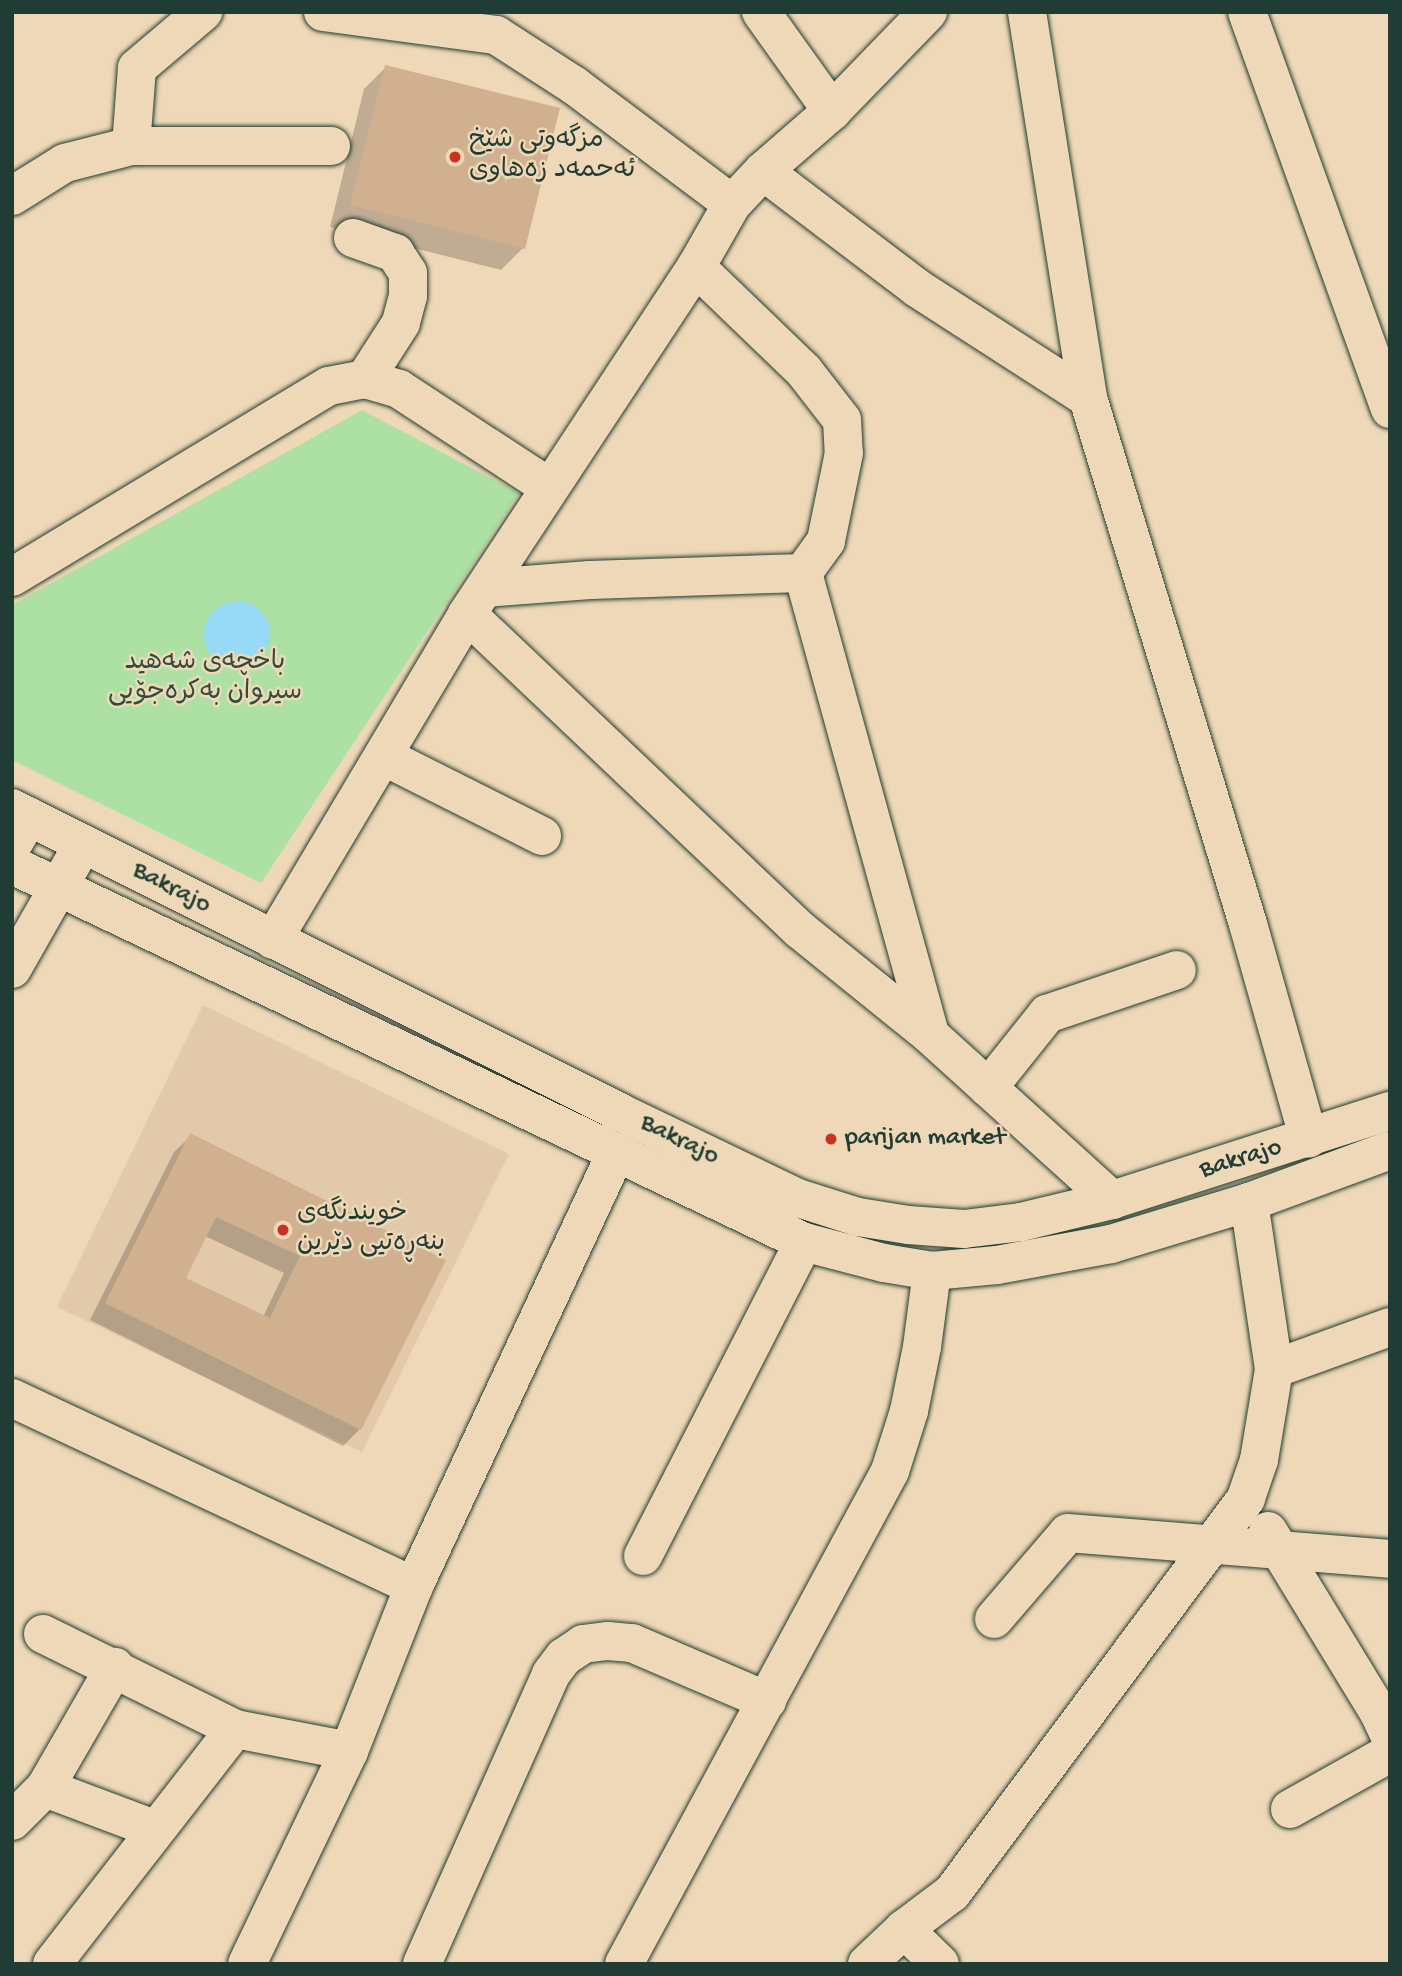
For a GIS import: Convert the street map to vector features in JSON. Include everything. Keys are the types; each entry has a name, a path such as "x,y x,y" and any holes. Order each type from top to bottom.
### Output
{"street":[{"path":"131,146 137,68 203,12"},
{"path":"323,12 503,23 575,86 732,204"},
{"path":"761,12 832,111"},
{"path":"273,940 477,601 549,487 696,267 732,204 763,171 832,111 928,12"},
{"path":"1027,12 1088,398 1248,924 1309,1139"},
{"path":"1247,12 1390,409"},
{"path":"12,196 65,163 131,146 331,146"},
{"path":"763,171 917,288 1088,398"},
{"path":"352,237 395,253 408,274 408,296 401,323 365,379"},
{"path":"696,267 804,371 842,420 844,453 827,541 803,573"},
{"path":"12,577 329,386 365,379 399,389 549,487"},
{"path":"477,601 590,580 803,573"},
{"path":"803,573 930,1035"},
{"path":"477,601 800,930 930,1035 1112,1200"},
{"path":"383,756 542,836"},
{"name":"Bakrajo","path":"18,824 83,844 798,1198 858,1217 908,1226 964,1229 1021,1222 1112,1200 1390,1111"},
{"path":"13,964 83,844"},
{"name":"Bakrajo","path":"12,865 804,1242 932,1271 996,1265 1111,1244 1250,1202 1390,1150"},
{"path":"988,1088 1047,1014 1177,970"},
{"path":"247,1964 349,1751 414,1586 616,1152"},
{"path":"867,1964 904,1929 952,1893 1215,1544 1246,1498 1259,1460 1274,1369 1250,1202"},
{"path":"643,1556 804,1242"},
{"path":"624,1964 890,1471 909,1411 920,1360 932,1271"},
{"path":"1274,1369 1390,1327"},
{"path":"12,1398 414,1586"},
{"path":"1246,1498 1379,1713 1390,1737"},
{"path":"995,1619 1068,1533 1390,1559"},
{"path":"43,1634 115,1667 234,1729 349,1751"},
{"path":"422,1964 551,1674 564,1657 583,1644 632,1643 767,1701"},
{"path":"12,1821 46,1788 115,1667"},
{"path":"52,1964 234,1729"},
{"path":"1290,1809 1390,1753"},
{"path":"46,1788 154,1829"},
{"path":"904,1929 940,1964"}],"shaded area":[{"name":"خویندنگەی بنەڕەتیی دێرین","path":"203,1005 509,1154 362,1452 57,1307"}],"green space":[{"name":"باخچەی شەهید سیروان بەکرەجۆیی","path":"362,410 519,493 261,883 12,760 12,605"}],"water":[{"path":"237,601 250,604 260,611 267,621 270,634 267,647 260,657 250,664 237,667 224,664 214,657 207,647 204,634 207,621 214,611 224,604"}],"building":[{"name":"مزگەوتی شێخ ئەحمەد زەهاوی","path":"385,65 560,108 525,249 350,205"},
{"path":"190,1133 446,1260 361,1430 105,1303","holes":["216,1217 300,1256 270,1318 186,1278"]}],"place":[{"name":"مزگەوتی شێخ ئەحمەد زەهاوی","path":"455,157"},
{"name":"parijan market","path":"831,1139"},
{"name":"خویندنگەی بنەڕەتیی دێرین","path":"283,1230"}]}
